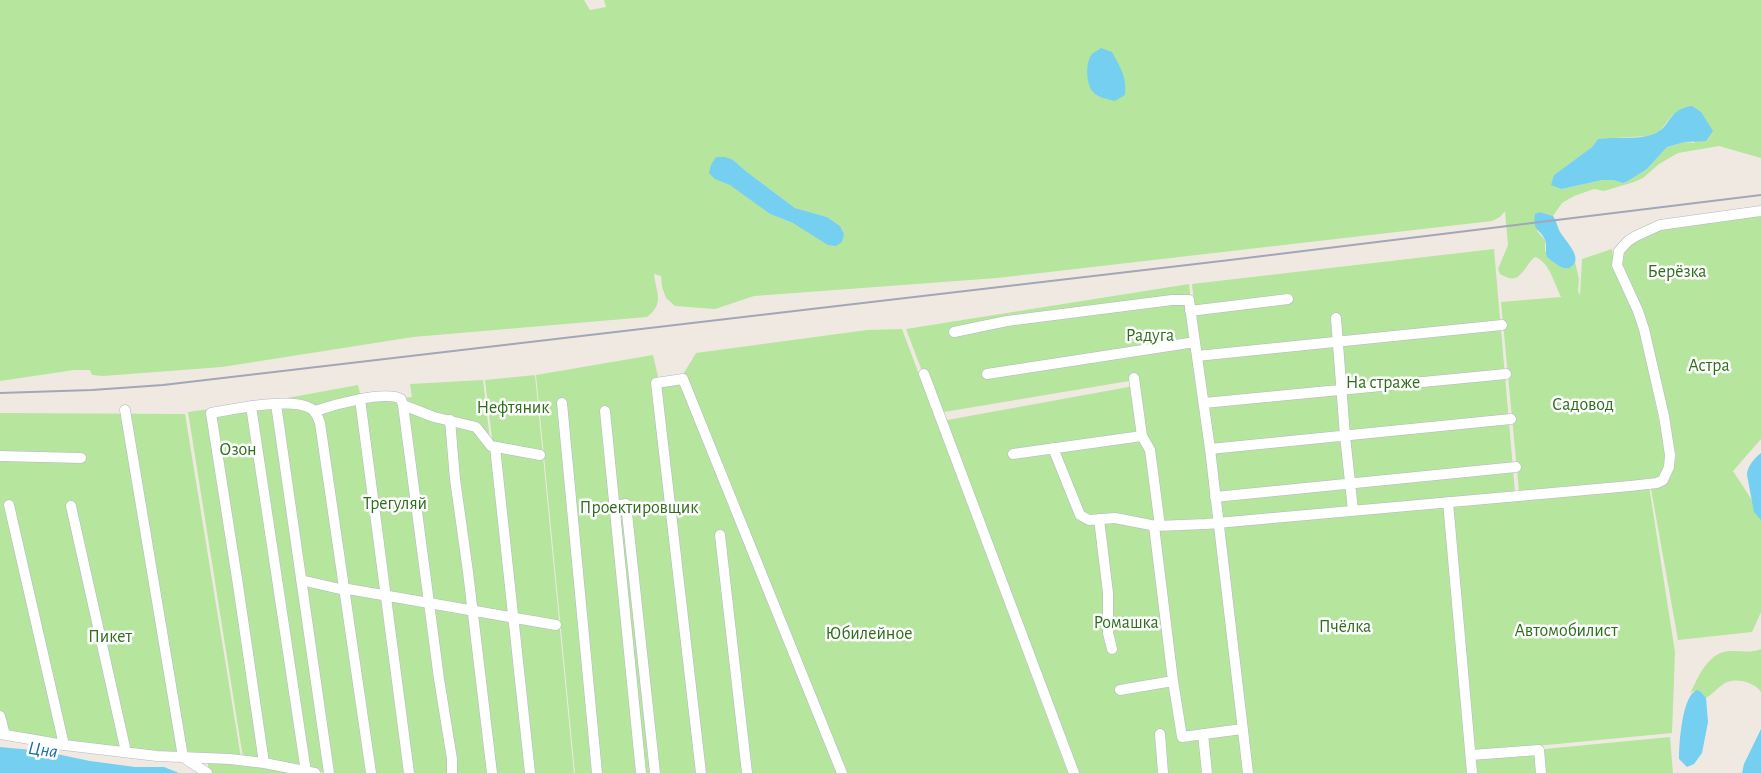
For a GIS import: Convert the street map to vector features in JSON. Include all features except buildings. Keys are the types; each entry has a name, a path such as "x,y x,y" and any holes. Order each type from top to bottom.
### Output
{"street":[{"path":"1053,448 1080,515 1089,520 1115,518 1157,526 1218,523 1657,483 1663,480 1670,461 1664,416 1644,329 1617,265 1619,251 1636,236 1660,225 1761,211"},
{"path":"1190,311 1288,299"},
{"path":"954,332 1007,321 1172,300 1189,300 1210,449 1248,773"},
{"path":"1336,318 1353,510"},
{"path":"1197,356 1502,325"},
{"path":"987,374 1195,342"},
{"path":"924,374 1074,773"},
{"path":"1204,403 1506,374"},
{"path":"1134,378 1142,436 1150,450 1173,681 1182,737 1242,728"},
{"path":"701,773 656,383 683,379 842,773"},
{"path":"315,411 360,399 394,395 401,399 452,759 452,773"},
{"path":"360,399 409,773"},
{"path":"562,403 597,773"},
{"path":"276,404 329,773"},
{"path":"264,763 210,413 251,406 297,404 315,411 320,423 371,773"},
{"path":"402,404 434,417 476,427 491,446 540,455"},
{"path":"0,716 2,735 126,752 264,763 311,772 251,406"},
{"path":"125,410 183,757 207,773"},
{"path":"605,411 641,773"},
{"path":"1210,449 1511,419"},
{"path":"450,420 455,479 492,773"},
{"path":"1013,454 1142,436"},
{"path":"495,447 530,773"},
{"path":"0,456 81,458"},
{"path":"1215,497 1350,482 1516,467"},
{"path":"1448,502 1472,773"},
{"path":"615,506 626,504 655,773"},
{"path":"9,505 64,745"},
{"path":"71,506 126,752"},
{"path":"1099,519 1108,593 1108,633 1112,649"},
{"path":"720,535 747,773"},
{"path":"301,580 343,589 556,625"},
{"path":"1120,690 1173,681"},
{"path":"1160,734 1163,773"},
{"path":"1202,734 1206,773"},
{"path":"1471,755 1539,750 1541,773"}],"green space":[{"name":"Садовод","path":"0,0 584,0 590,10 606,7 604,0 1761,0 1761,158 1719,146 1678,153 1659,164 1643,178 1634,182 1604,191 1594,189 1574,196 1562,203 1553,216 1540,212 1537,231 1545,240 1545,251 1572,267 1575,262 1580,295 1582,259 1612,249 1616,275 1636,311 1666,454 1666,463 1661,478 1519,491 1501,302 1561,297 1548,268 1540,259 1535,257 1517,277 1512,278 1500,274 1498,269 1508,245 1505,211 1500,217 1492,221 997,278 754,296 715,309 675,306 666,298 661,276 654,274 658,302 653,312 647,317 413,337 222,367 103,376 92,375 90,370 74,370 0,381","holes":["1673,114 1695,143 1685,142 1667,147 1647,169 1623,183 1613,180 1602,180 1562,189 1554,175 1592,147 1598,139 1648,136 1659,132","733,160 795,208 827,217 840,226 793,223 770,214 730,184"]},
{"name":"Астра","path":"1761,216 1761,439 1733,471 1761,514 1761,612 1752,632 1678,640 1651,489 1668,482 1676,456 1647,327 1634,290 1619,265 1624,245 1662,227"},
{"name":"На страже","path":"1494,249 1515,492 1219,520 1192,284"},
{"name":"Ромашка","path":"1189,284 1247,773 1072,773 942,421 1134,386 1163,523 1135,380 938,413 906,329"},
{"name":"Юбилейное","path":"902,329 1068,773 575,773 536,375 653,355 660,385 679,381 696,353 867,330"},
{"name":"Нефтяник","path":"535,375 574,773 532,773 485,380"},
{"name":"Трегуляй","path":"483,380 529,773 330,773 276,400 358,385 362,402 412,397 410,384"},
{"name":"Озон","path":"274,400 327,773 243,758 188,412"},
{"name":"Пикет","path":"0,413 185,414 241,758 105,748 0,730"},
{"name":"Автомобилист","path":"1649,486 1675,652 1672,733 1473,752 1449,502"},
{"name":"Пчёлка","path":"1446,503 1467,773 1249,773 1224,526"},
{"path":"1761,649 1761,692 1750,683 1734,680 1725,683 1706,698 1701,692 1693,691 1690,694 1701,672 1711,659 1717,655 1725,652"},
{"path":"1670,737 1673,773 1473,773 1472,756"},
{"path":"211,759 299,773 212,773 208,771 208,762"}],"water":[{"path":"1101,48 1112,52 1124,77 1125,95 1115,101 1095,94 1089,84 1088,63 1092,54"},
{"path":"1692,106 1701,112 1713,131 1706,141 1685,142 1667,147 1647,169 1623,183 1613,180 1602,180 1562,189 1551,185 1554,175 1592,147 1598,139 1635,138 1656,133 1678,111"},
{"path":"716,157 725,157 733,160 795,208 827,217 840,226 844,234 842,242 836,246 828,245 793,223 770,214 730,185 715,179 709,173"},
{"path":"1540,212 1553,216 1559,230 1572,248 1576,259 1571,267 1561,267 1547,257 1545,240 1536,227 1534,220 1535,214"},
{"path":"1761,453 1761,520 1754,512 1747,472 1750,465"},
{"path":"1697,690 1706,698 1708,722 1702,753 1694,764 1687,767 1679,759 1682,721 1688,701"},
{"path":"1761,729 1761,773 1742,773 1744,764"},
{"name":"Цна","path":"0,747 42,751 90,761 135,767 164,767 179,773 0,773"}],"railway":[{"path":"0,393 92,390 163,385 1230,260 1761,195"}],"park label":[{"name":"Берёзка","path":"1677,272"},
{"name":"Радуга","path":"1150,336"},
{"name":"Проектировщик","path":"639,508"}]}
